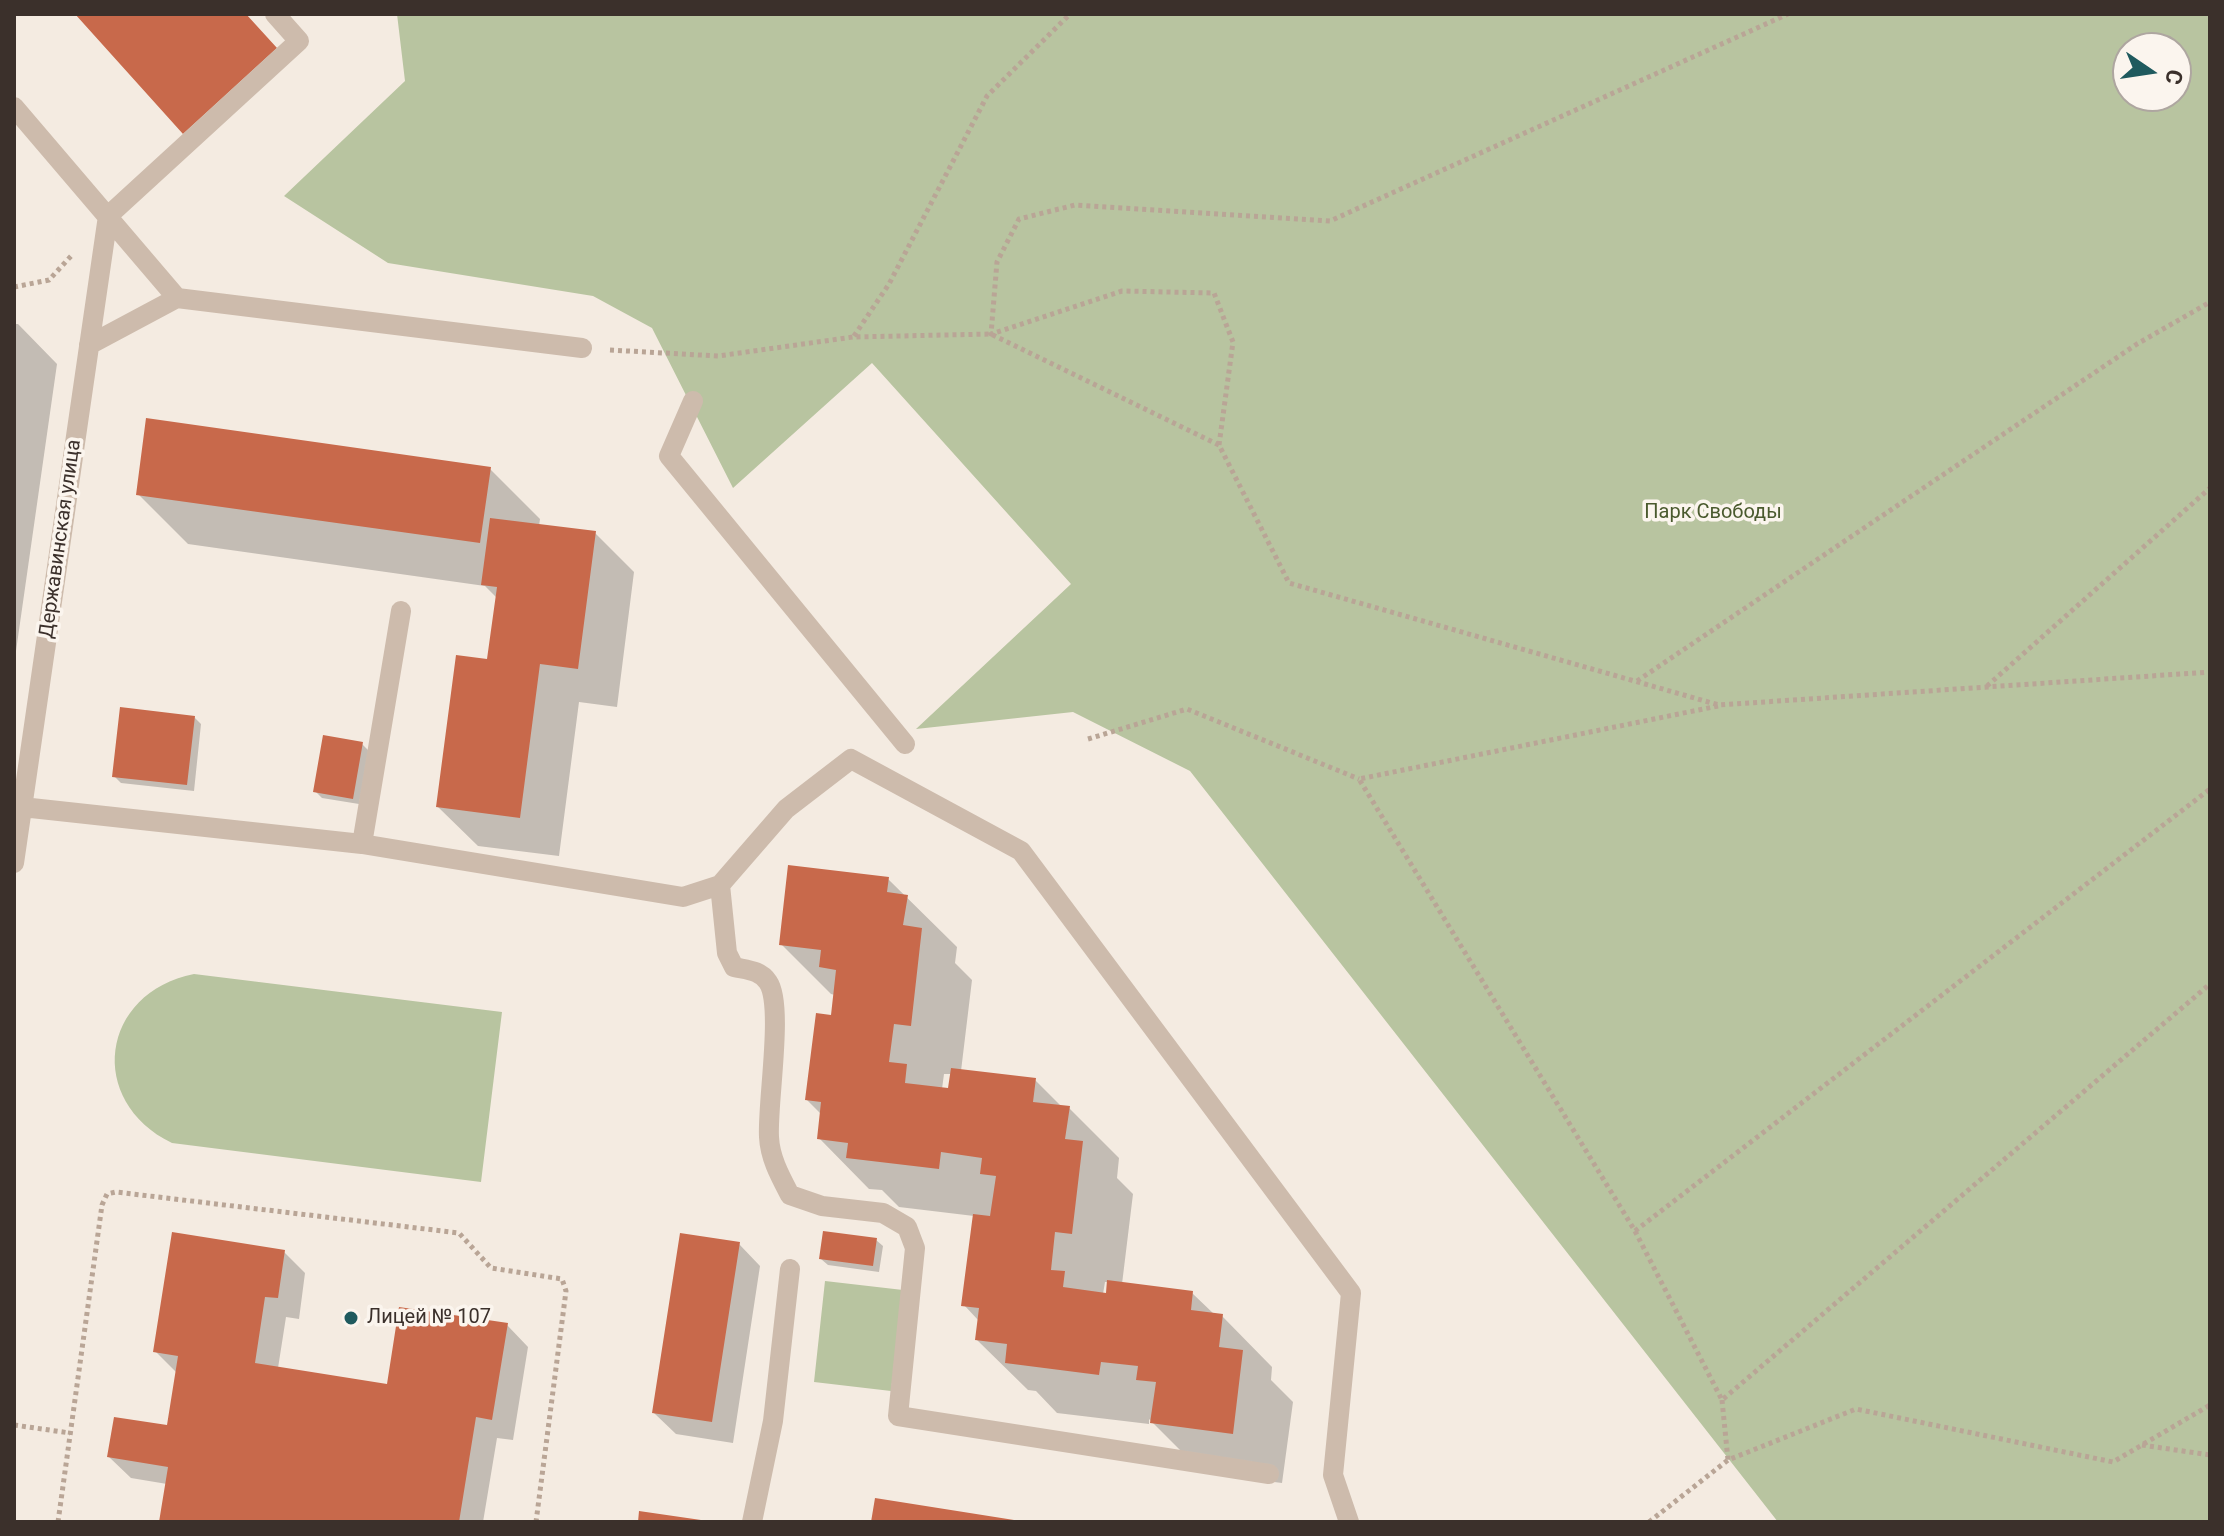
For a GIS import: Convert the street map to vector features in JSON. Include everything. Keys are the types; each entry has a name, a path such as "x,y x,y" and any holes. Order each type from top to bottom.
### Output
{"street":[{"path":"108,216 299,41 275,14"},
{"path":"14,107 177,298"},
{"name":"Державинская улица","path":"14,863 108,216"},
{"path":"89,345 177,298 582,348"},
{"path":"693,401 669,456 905,744"},
{"path":"362,844 401,611"},
{"path":"22,807 362,844 683,897 720,885 786,809 851,759 1021,851 1351,1293 1333,1475 1349,1522"},
{"path":"720,885 727,953 734,967 758,972 769,983 774,1011 769,1138 776,1169 790,1195 822,1206 883,1213 907,1227 915,1248 898,1416 1269,1474"},
{"path":"752,1522 773,1421 790,1269"}],"path":[{"path":"853,337 889,284 987,96 1070,14"},
{"path":"991,334 997,262 1019,219 1075,205 1330,221 1788,14"},
{"path":"14,287 49,280 108,216"},
{"path":"582,348 718,356 853,337 991,334 1122,291 1214,293 1233,342 1219,445 1289,583 1719,705"},
{"path":"1636,682 2137,344 2210,302"},
{"path":"991,334 1219,445"},
{"path":"1986,687 2210,488"},
{"path":"1088,739 1187,709 1359,779 1719,705 2210,672"},
{"path":"1359,779 1635,1231 1722,1400 1728,1460"},
{"path":"1635,1231 2210,789"},
{"path":"1722,1400 2210,984"},
{"path":"58,1522 102,1205 107,1194 116,1192 459,1233 491,1268 562,1279 566,1291 536,1522"},
{"path":"1649,1522 1728,1460 1856,1409 2113,1462 2210,1405"},
{"path":"14,1425 70,1433"},
{"path":"2141,1445 2210,1455"}],"green space":[{"name":"Парк Свободы","path":"397,14 2210,14 2210,1522 1778,1522 1190,771 1073,712 916,729 1071,584 872,363 733,488 652,328 593,296 388,263 284,196 405,81"},
{"path":"194,974 502,1012 481,1182 172,1143 144,1124 126,1102 116,1076 116,1050 123,1025 139,1003 163,985"},
{"path":"825,1281 903,1290 891,1391 814,1382"}],"building":[{"path":"75,14 246,14 277,48 183,134"},
{"path":"146,418 491,467 480,543 136,495"},
{"path":"490,518 596,531 578,669 540,664 520,818 436,807 456,655 487,659 497,587 481,585"},
{"path":"120,707 195,716 187,785 112,777"},
{"path":"323,735 363,742 353,799 313,792"},
{"path":"788,865 889,877 887,892 908,895 903,925 922,928 911,1026 894,1024 889,1062 907,1064 905,1083 948,1088 951,1068 1036,1078 1033,1102 1070,1106 1065,1139 1083,1141 1072,1234 1055,1232 1051,1270 1065,1271 1063,1287 1106,1293 1107,1280 1193,1291 1191,1310 1223,1314 1219,1347 1243,1350 1233,1434 1150,1423 1156,1382 1136,1380 1138,1366 1101,1362 1099,1375 1005,1363 1007,1344 975,1340 979,1308 961,1306 973,1214 990,1216 996,1176 980,1174 982,1158 941,1152 939,1169 846,1158 848,1143 817,1139 821,1102 805,1100 816,1013 831,1015 836,970 819,967 821,950 779,945"},
{"path":"823,1231 877,1238 873,1266 819,1259"},
{"path":"172,1232 285,1250 278,1298 265,1297 255,1363 387,1384 399,1307 508,1323 492,1420 476,1417 459,1522 159,1522 168,1467 107,1457 114,1417 167,1425 178,1356 153,1352"},
{"path":"680,1233 740,1242 712,1422 652,1413"},
{"path":"875,1498 1014,1520 1014,1522 871,1522"},
{"path":"639,1511 701,1520 701,1522 638,1522"}],"place":[{"name":"Лицей № 107","path":"351,1318"}]}
